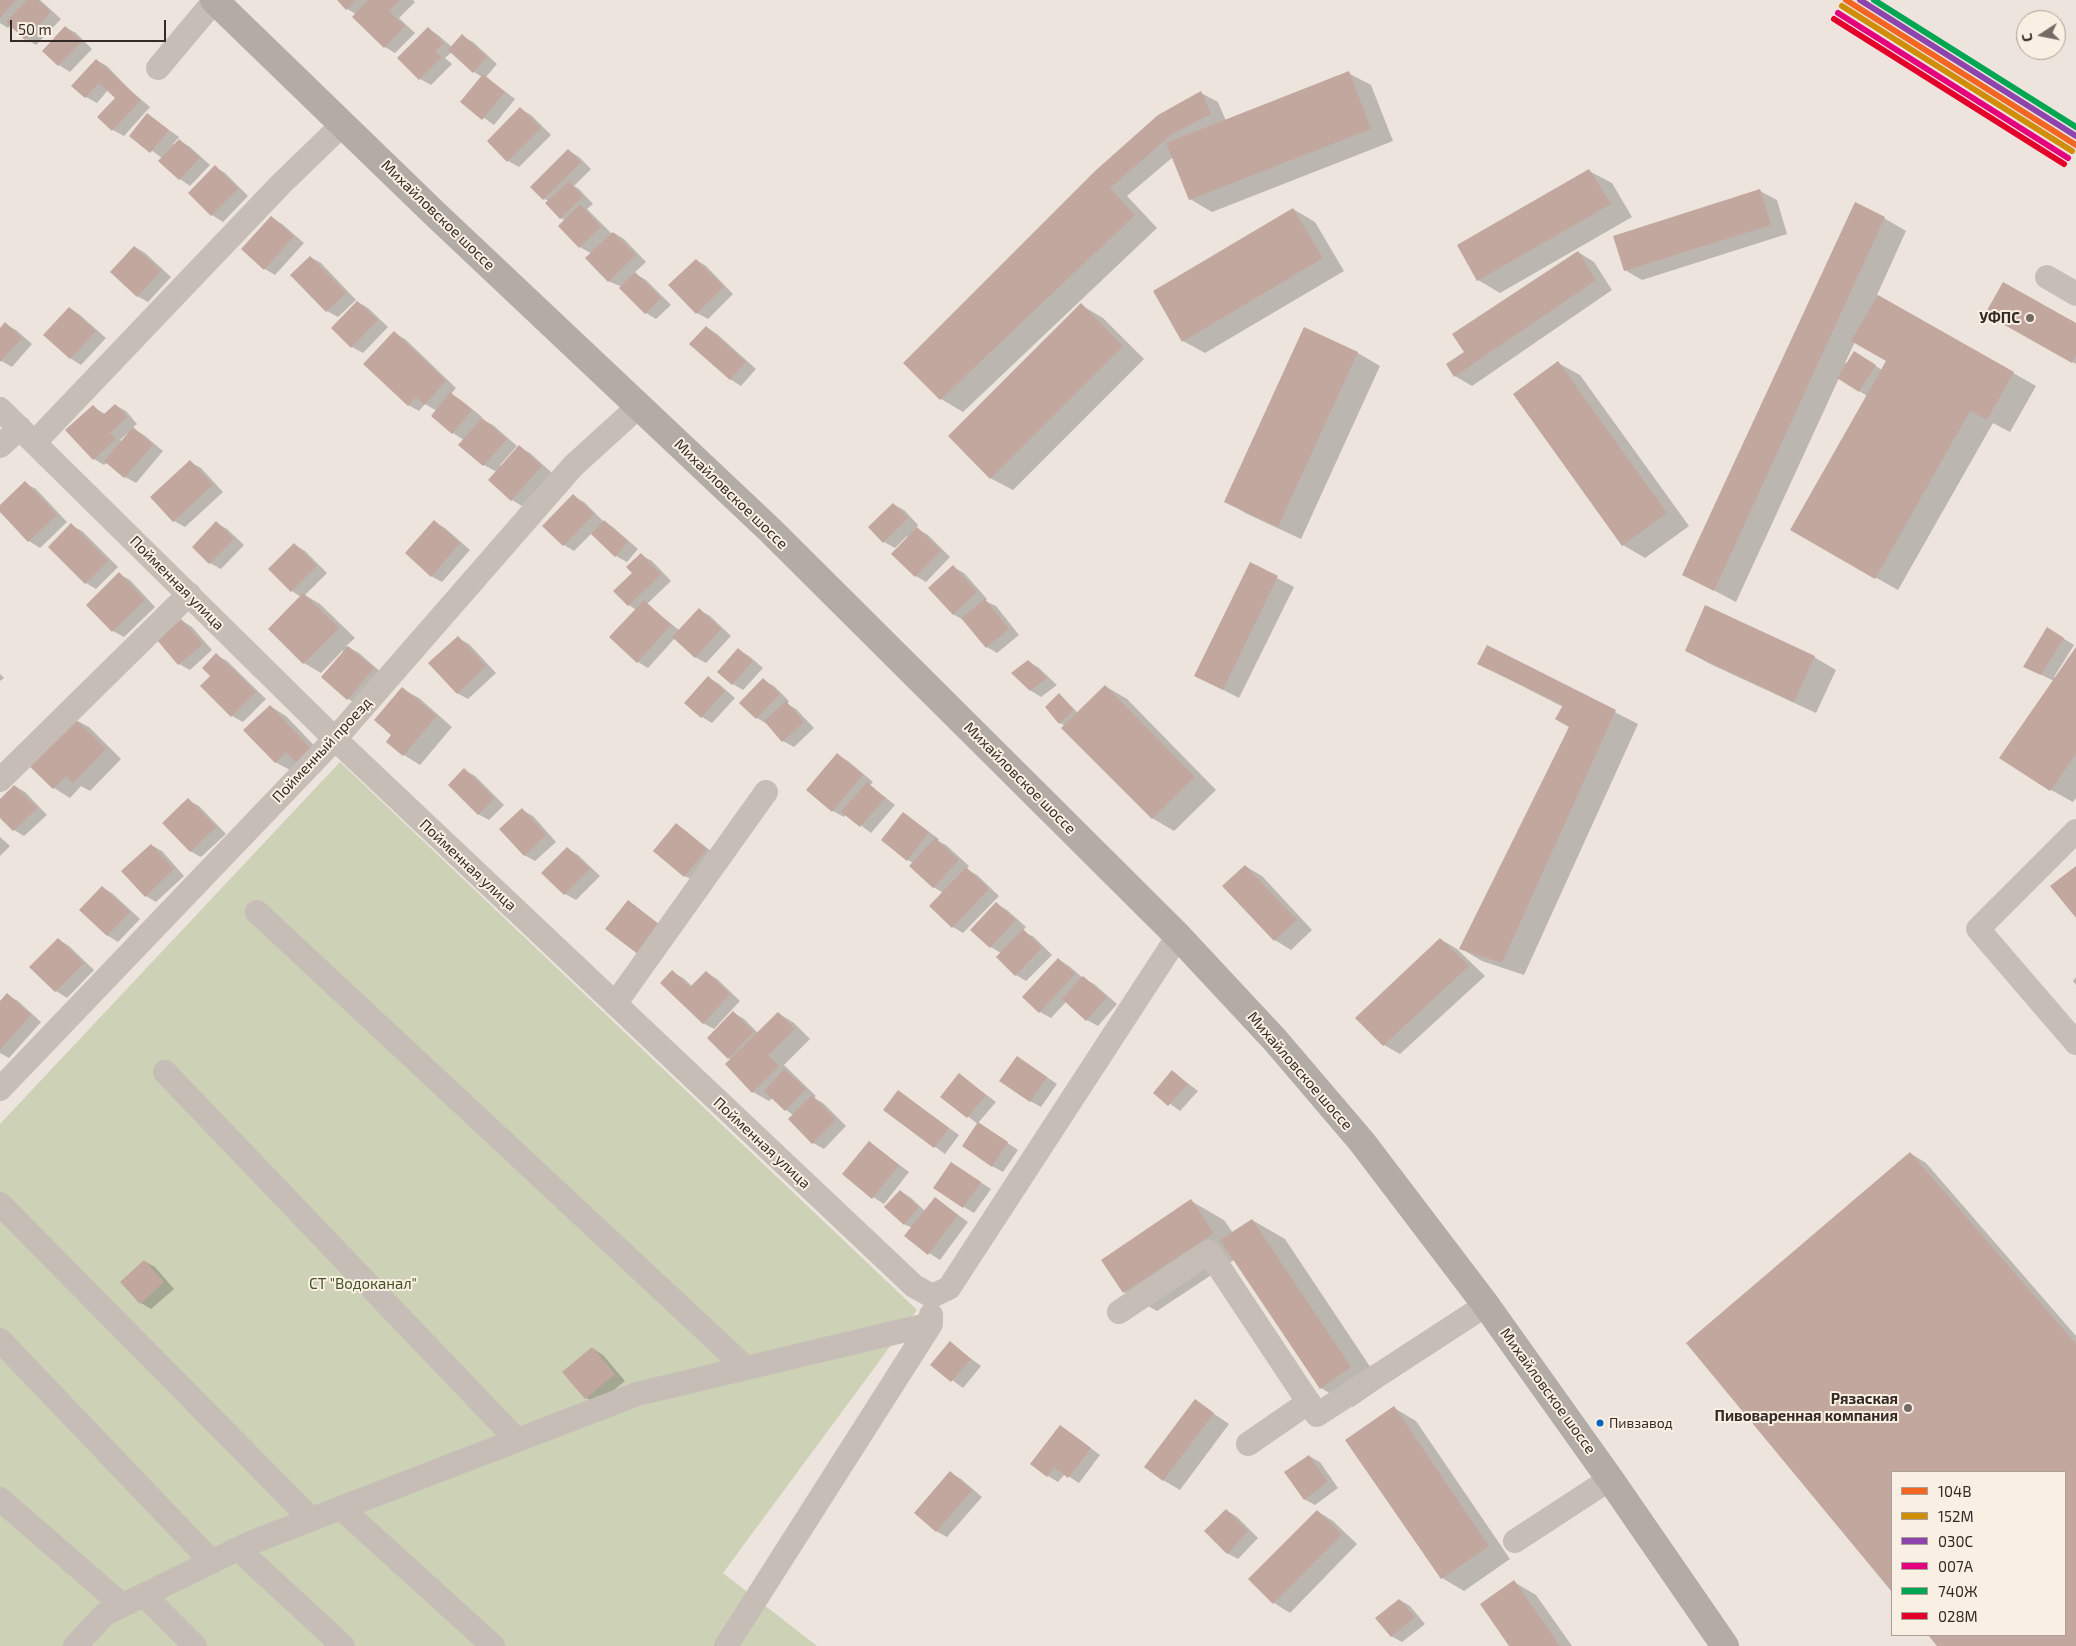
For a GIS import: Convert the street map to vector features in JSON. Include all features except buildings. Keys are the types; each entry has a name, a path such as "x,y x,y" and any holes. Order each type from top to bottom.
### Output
{"main road":[{"name":"Михайловское шоссе","path":"215,0 777,537 1178,936 1275,1040 1362,1142 1486,1305 1610,1479 1725,1646"}],"street":[{"path":"158,68 215,0"},
{"path":"0,446 27,435 343,124"},
{"path":"2047,277 2076,294"},
{"name":"Пойменный проезд","path":"0,1088 335,739 573,466 639,406"},
{"name":"Пойменная улица","path":"0,409 335,739 914,1286 941,1292"},
{"path":"0,780 189,594"},
{"path":"615,1004 766,792"},
{"path":"2076,831 1978,929 2076,1043"},
{"path":"257,912 746,1368"},
{"path":"726,1646 931,1324 941,1292 1178,936"},
{"path":"164,1072 517,1440"},
{"path":"0,1204 311,1519"},
{"path":"1119,1312 1209,1252 1317,1415 1486,1305"},
{"path":"75,1646 105,1614 238,1549 636,1394 931,1324"},
{"path":"0,1340 212,1562"},
{"path":"1248,1444 1309,1402"},
{"path":"1515,1540 1610,1479"},
{"path":"0,1499 122,1605"},
{"path":"341,1508 493,1646"},
{"path":"238,1549 344,1646"},
{"path":"144,1595 194,1646"}],"green space":[{"name":"СТ \"Водоканал\"","path":"340,762 917,1310 723,1573 817,1646 0,1646 0,1124"}],"transit line":[{"name":"104В","path":"1846,0 2076,145"},
{"name":"030C","path":"1860,0 2076,136"},
{"name":"740Ж","path":"1874,0 2076,127"},
{"name":"152М","path":"1842,6 2072,151"},
{"name":"007А","path":"1838,13 2068,158"},
{"name":"028М","path":"1834,19 2064,164"}],"place":[{"name":"УФПС","path":"2030,318"},
{"name":"Рязаская Пивоваренная компания","path":"1908,1408"},
{"name":"Пивзавод","path":"1600,1423"}]}
